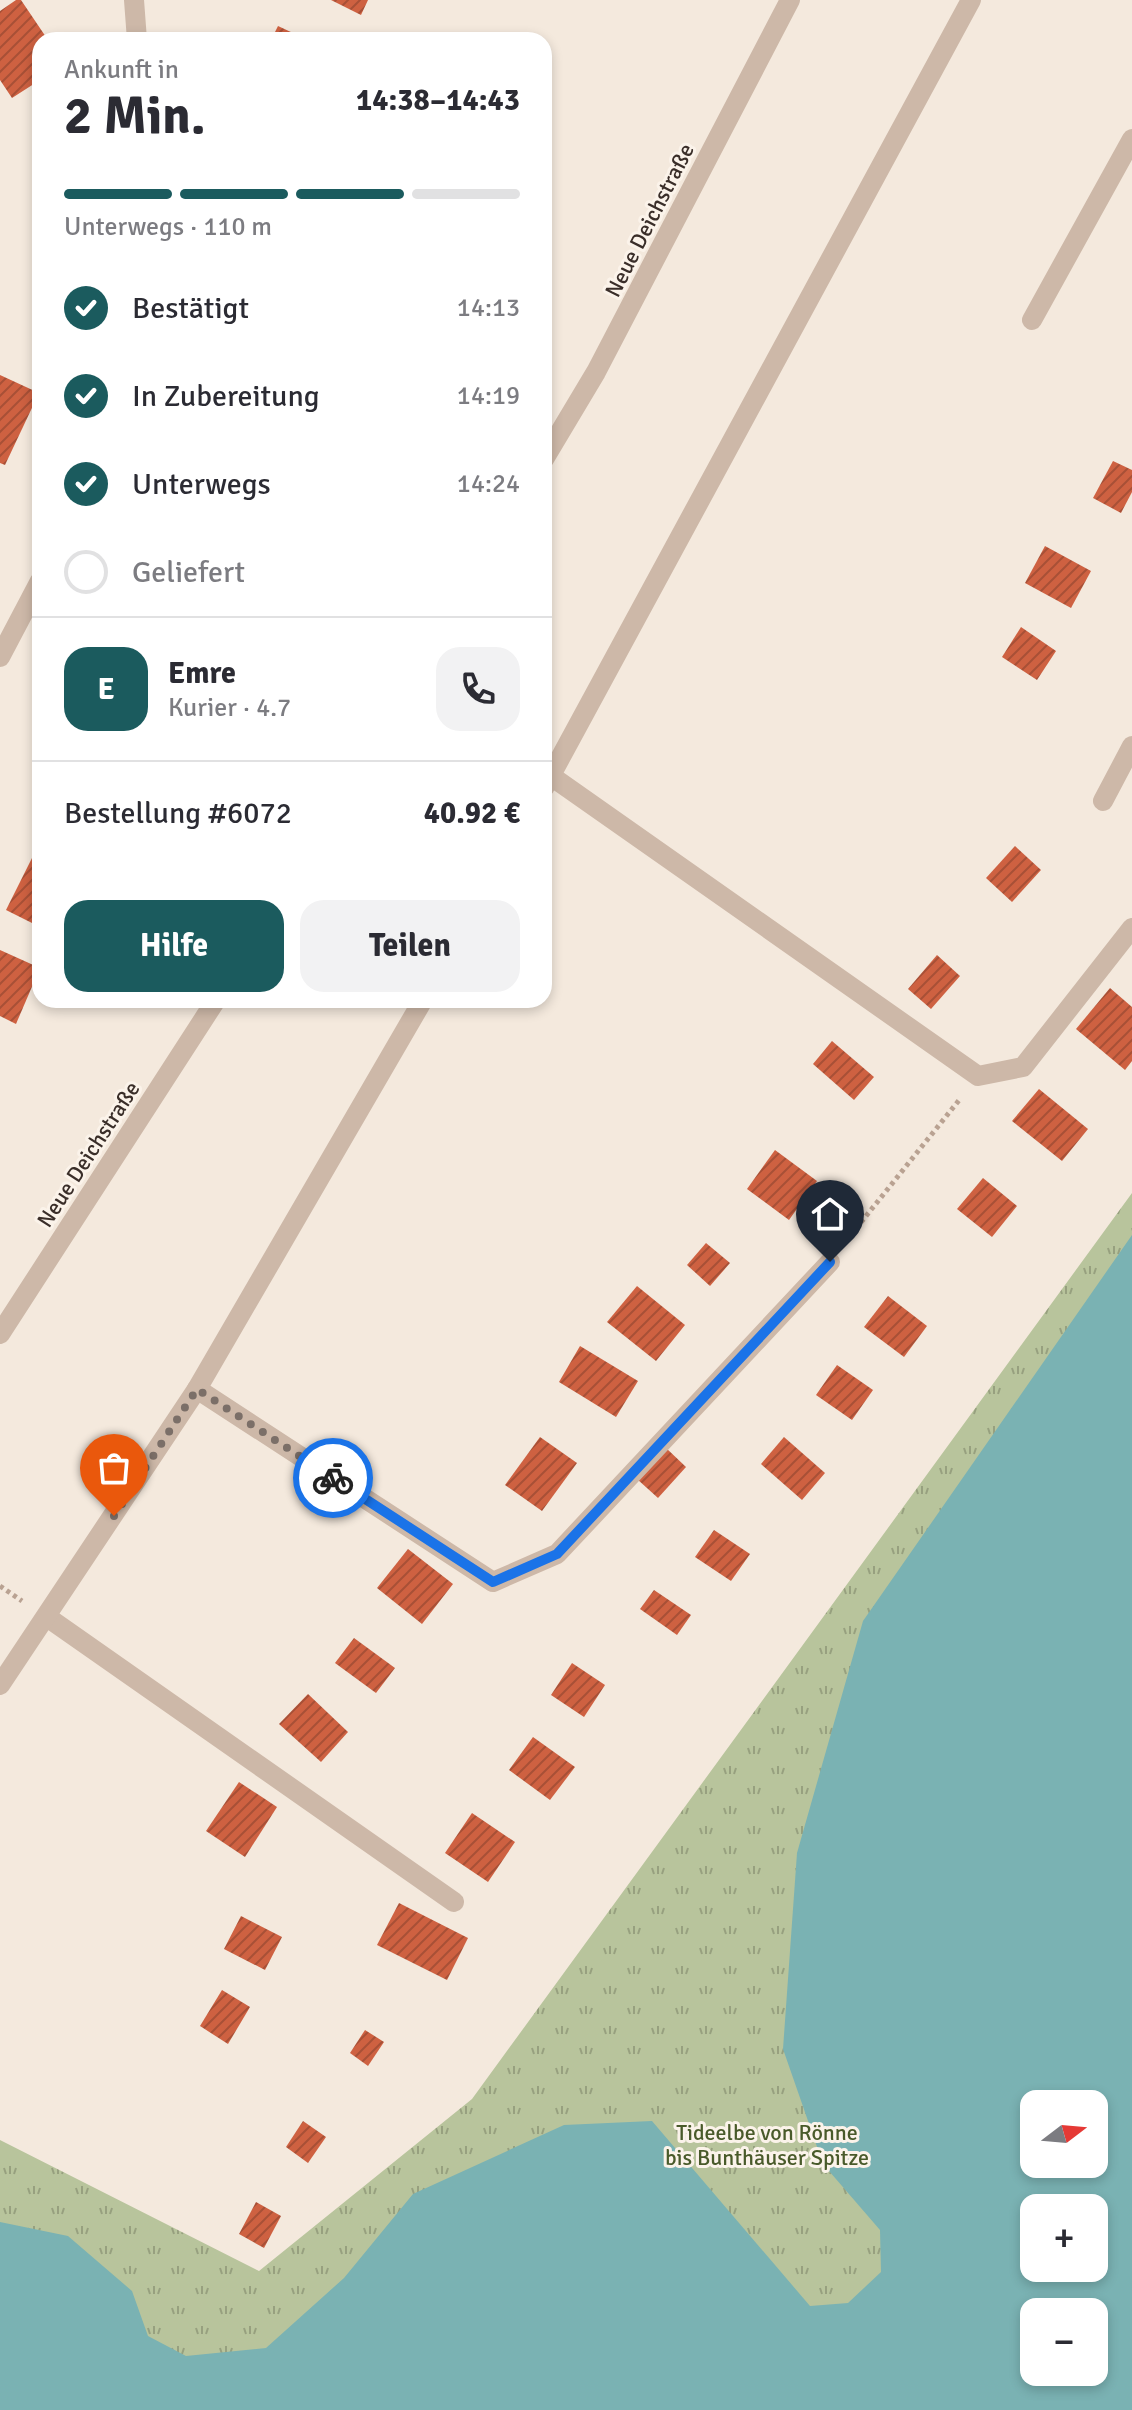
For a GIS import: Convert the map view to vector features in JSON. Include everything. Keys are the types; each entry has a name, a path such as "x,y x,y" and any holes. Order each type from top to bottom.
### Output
{"street":[{"path":"134,0 136,32"},
{"name":"Neue Deichstraße","path":"552,446 596,372 790,0"},
{"path":"552,773 971,0"},
{"path":"1032,320 1132,139"},
{"path":"0,657 32,596"},
{"path":"1103,801 1132,746"},
{"path":"552,785 978,1076 1023,1067 1132,928"},
{"name":"Neue Deichstraße","path":"0,1334 211,1008"},
{"path":"0,1685 197,1389 418,1008"},
{"path":"197,1389 493,1582 557,1554 830,1262"},
{"path":"47,1617 454,1902"}],"path":[{"path":"830,1262 978,1076"}],"green space":[{"name":"Tideelbe von Rönne bis Bunthäuser Spitze","path":"1132,1193 1132,2410 0,2410 0,2140 259,2271 472,2099"}],"water":[{"name":"Tideelbe von Rönne bis Bunthäuser Spitze","path":"1132,1235 1132,2410 0,2410 0,2222 68,2236 132,2291 148,2336 186,2356 266,2348 344,2278 413,2194 564,2125 652,2121 810,2306 848,2303 881,2272 880,2230 823,2164 783,2049 797,1853 863,1621"}],"building":[{"path":"21,0 43,32 32,32 32,85 12,98 0,80 0,11"},
{"path":"331,0 368,0 361,15"},
{"path":"278,26 291,32 275,32"},
{"path":"0,375 32,390 32,408 5,465 0,463"},
{"path":"1113,461 1132,470 1132,492 1121,513 1093,498"},
{"path":"1045,546 1091,571 1071,608 1025,583"},
{"path":"1021,627 1056,651 1037,680 1002,657"},
{"path":"1015,846 1041,870 1012,902 986,878"},
{"path":"32,858 32,923 6,910"},
{"path":"0,950 32,964 32,987 16,1024 0,1016"},
{"path":"937,955 960,976 931,1009 908,989"},
{"path":"1110,988 1132,1007 1132,1061 1125,1070 1076,1029"},
{"path":"832,1041 874,1077 854,1100 813,1064"},
{"path":"1039,1089 1088,1129 1062,1161 1012,1121"},
{"path":"775,1150 817,1181 789,1220 747,1189"},
{"path":"983,1178 1017,1206 992,1237 957,1209"},
{"path":"706,1243 730,1263 710,1286 687,1265"},
{"path":"637,1286 685,1325 656,1361 607,1322"},
{"path":"888,1296 927,1326 904,1357 864,1327"},
{"path":"580,1346 638,1381 616,1417 559,1382"},
{"path":"837,1365 873,1390 852,1420 816,1395"},
{"path":"540,1437 577,1463 542,1511 505,1485"},
{"path":"784,1437 825,1473 802,1500 761,1464"},
{"path":"665,1447 686,1467 658,1498 637,1479"},
{"path":"714,1530 750,1554 731,1581 695,1557"},
{"path":"408,1549 453,1584 422,1624 377,1588"},
{"path":"654,1590 691,1615 677,1635 640,1609"},
{"path":"354,1638 395,1668 376,1693 335,1663"},
{"path":"572,1663 605,1685 584,1717 551,1695"},
{"path":"308,1694 348,1732 321,1762 279,1724"},
{"path":"533,1737 575,1767 550,1800 509,1770"},
{"path":"239,1782 277,1807 245,1857 206,1831"},
{"path":"472,1813 515,1842 488,1882 445,1853"},
{"path":"399,1903 468,1938 447,1980 377,1945"},
{"path":"241,1916 282,1937 265,1970 224,1949"},
{"path":"222,1990 250,2007 228,2044 200,2026"},
{"path":"365,2030 384,2042 368,2066 350,2053"},
{"path":"303,2121 326,2137 308,2163 286,2147"},
{"path":"256,2202 281,2216 264,2248 239,2234"}],"way so far":[{"path":"114,1516 197,1389 333,1478"}],"route":[{"path":"333,1478 493,1582 557,1554 830,1262"}]}
